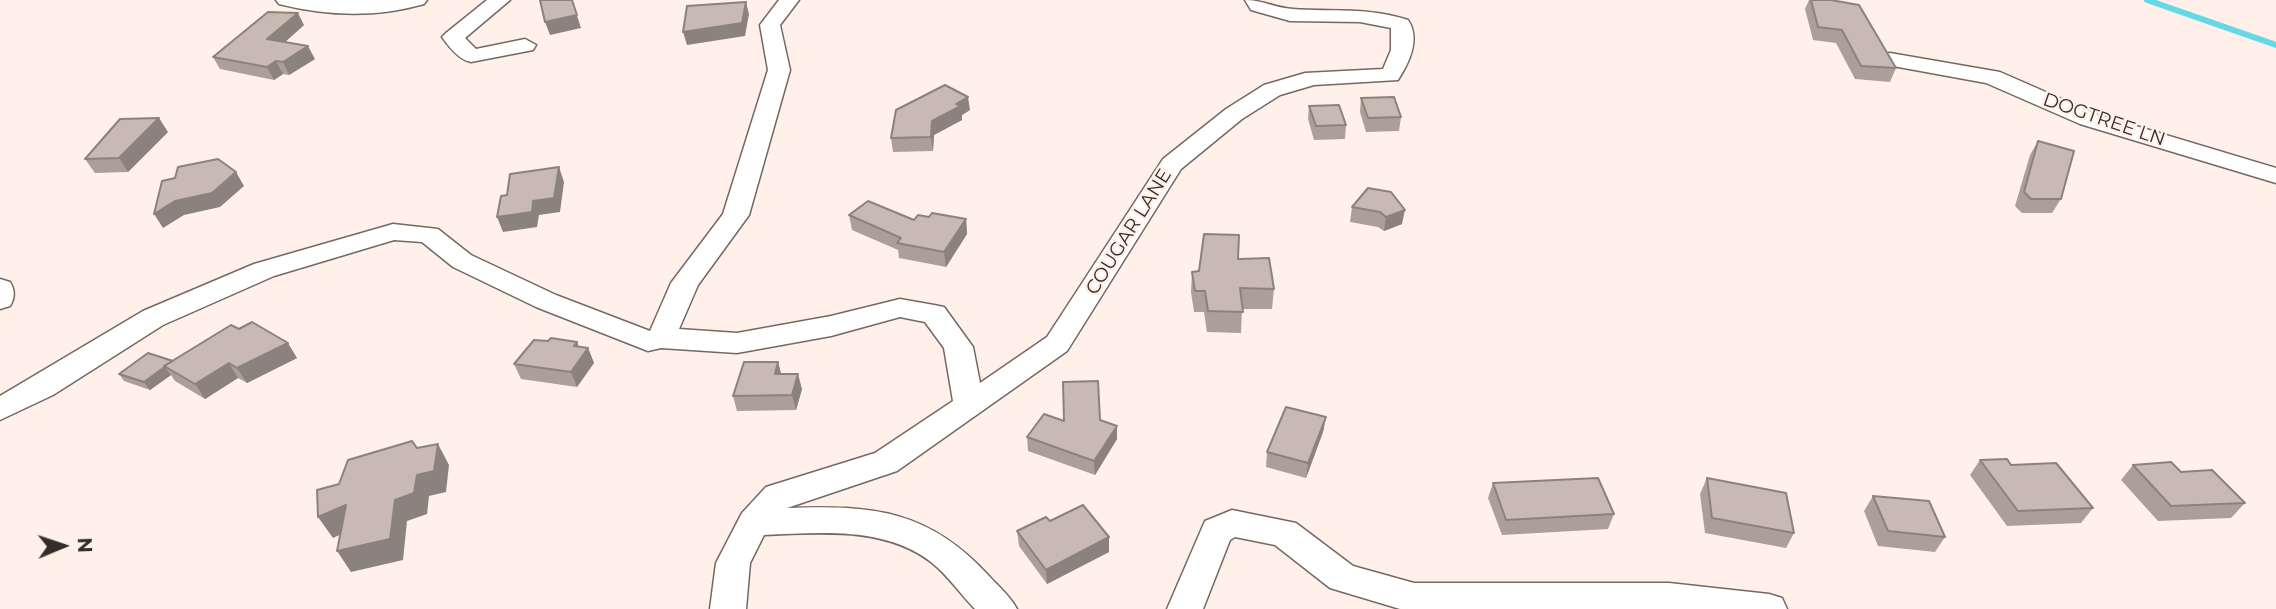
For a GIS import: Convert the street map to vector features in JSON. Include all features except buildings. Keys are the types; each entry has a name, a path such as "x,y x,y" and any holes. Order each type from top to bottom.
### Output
{"street":[{"path":"286,0 339,7 401,6 417,0"},
{"path":"500,0 453,37 471,56 524,45"},
{"path":"655,339 685,283 736,215 779,70 770,26 789,0"},
{"name":"COUGAR LANE","path":"728,609 733,563 754,522 778,496 886,462 1057,344 1172,164 1234,114 1272,90 1313,78 1390,75 1400,59 1405,38 1401,24 1384,17 1339,13 1290,15 1258,5 1255,0"},
{"name":"DOGTREE LN","path":"1890,60 1992,77 2088,119 2276,176"},
{"path":"0,409 43,387 153,318 264,270 393,232 429,235 462,261 546,301 655,339 737,343 831,326 900,308 934,314 958,347 968,407"},
{"path":"0,288 0,300"},
{"path":"754,522 838,521 904,528 943,551 999,609"},
{"path":"1185,609 1217,531 1232,523 1284,533 1342,578 1414,598 1669,598 1769,609"}],"waterway":[{"path":"2147,0 2276,45"}]}
